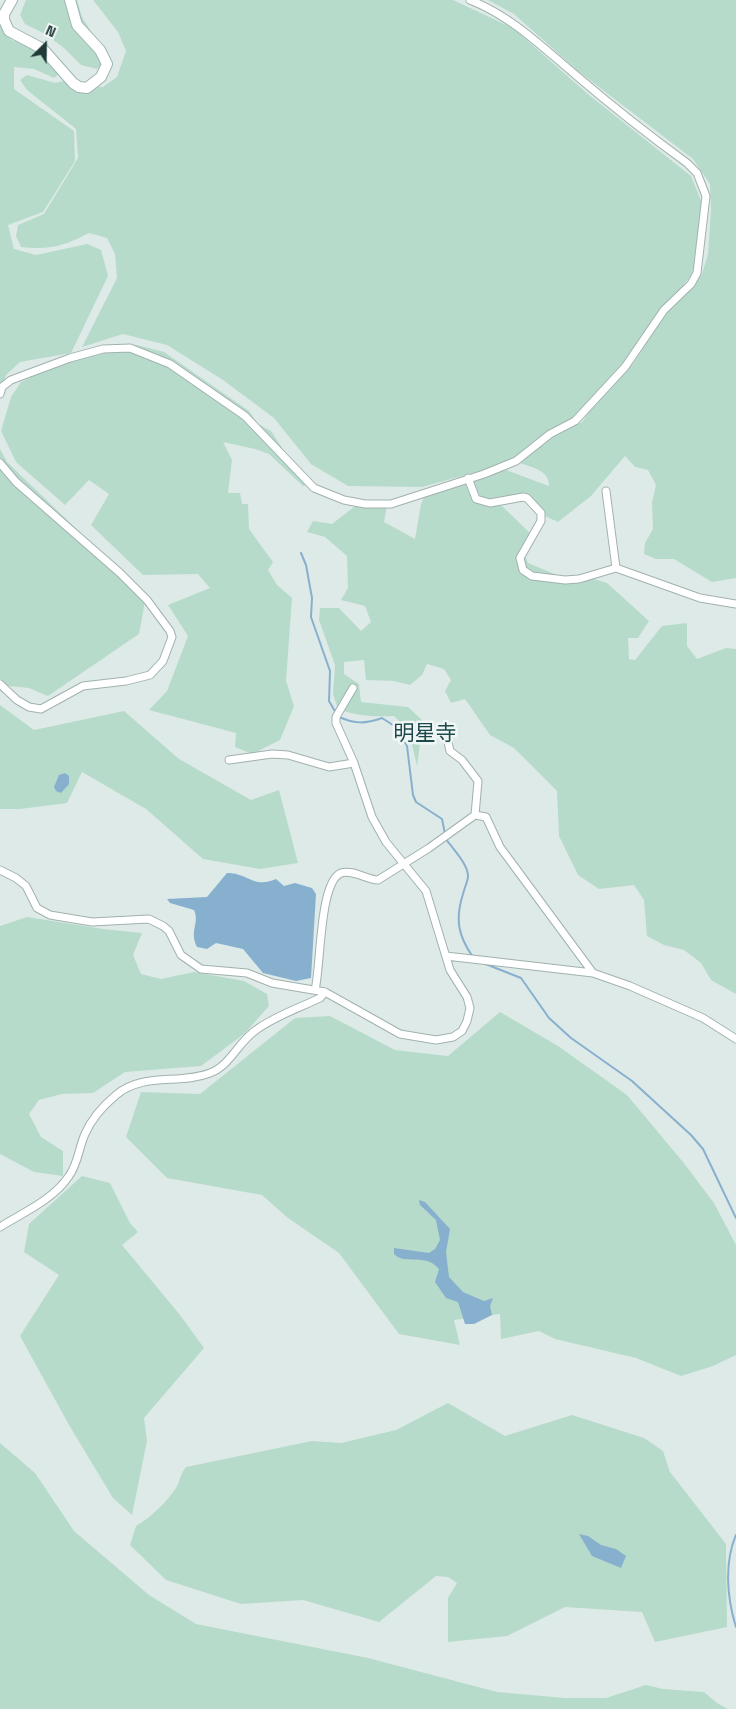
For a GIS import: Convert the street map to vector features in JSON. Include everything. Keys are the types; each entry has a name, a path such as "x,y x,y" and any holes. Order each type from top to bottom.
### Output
{"street":[{"path":"12,0 4,14 4,20 9,31 43,49 73,83 79,87 87,88 101,77 107,64 100,50 77,24 70,0"},
{"path":"0,394 2,387 11,380 70,358 103,349 130,348 170,364 245,416 294,470 314,488 344,500 365,504 391,504 516,461 550,434 568,426 625,367 664,310 691,284 697,273 706,207 703,186 697,173 687,163 580,79 532,36 498,12 470,0"},
{"path":"0,463 16,482 120,573 147,600 170,631 172,637 163,661 150,675 126,681 83,686 41,709 29,707 17,700 0,684"},
{"path":"468,478 476,499 490,503 523,497 527,498 541,514 541,521 520,558 520,565 532,576 565,580 579,579 616,568 700,598 736,604"},
{"path":"606,491 616,568"},
{"path":"0,870 16,878 26,886 38,908 50,915 92,922 149,920 169,931 181,955 201,969 246,973 272,983 325,992 400,1034 436,1040 453,1037 462,1031 470,1008 467,997 453,975 426,892 386,842 372,817 354,763 336,723 336,717 353,688"},
{"path":"448,742 450,751 462,760 478,781 475,815"},
{"path":"229,760 272,754 288,755 329,766 354,763"},
{"path":"315,990 327,895 335,877 342,873 350,872 378,880 429,848 475,815 486,817 490,821 500,847 593,974"},
{"path":"446,956 593,974 630,986 703,1018 736,1039"},
{"path":"0,1227 57,1193 71,1174 85,1133 91,1123 115,1096 125,1088 143,1082 211,1073 225,1065 244,1039 257,1029 320,998 325,992"}],"green space":[{"path":"26,0 77,0 82,17 104,52 102,63 97,69 81,65 64,48 45,34 25,24 20,15"},
{"path":"93,0 453,0 513,28 589,95 691,176 702,203 697,258 691,275 625,362 573,420 550,429 520,454 495,467 422,487 348,486 311,464 274,418 223,380 167,345 123,334 82,347 117,278 115,254 107,238 89,233 57,246 41,248 21,247 16,236 18,225 44,214 78,158 76,129 27,90 20,80 27,75 55,83 73,79 80,85 103,87 117,77 126,51 118,32"},
{"path":"488,0 736,0 736,578 712,582 674,559 656,559 644,554 645,543 653,529 652,502 656,485 648,470 635,467 625,456 591,496 558,522 545,516 530,496 518,494 486,500 480,496 474,484 476,479 506,470 549,486 543,473 520,463 548,440 582,422 597,400 633,364 666,312 693,287 702,274 708,254 711,209 710,184 693,159 578,71 514,14"},
{"path":"0,15 11,40 43,50 63,70 54,78 34,69 14,67 14,89 74,131 75,161 43,212 8,225 14,249 36,255 87,244 101,250 108,276 71,353 20,362 6,375 0,393"},
{"path":"137,345 164,352 249,411 258,424 271,431 290,460 314,483 303,486 269,454 223,442 232,460 228,493 240,493 242,504 248,504 249,529 273,562 268,570 277,585 292,598 286,681 294,706 280,740 252,754 235,747 236,733 149,710 167,691 188,636 168,605 210,588 198,574 143,575 91,525 109,494 89,480 65,505 16,462 1,431 11,397 21,382 61,363 106,347"},
{"path":"0,449 7,462 146,596 139,634 48,696 29,688 8,686 0,678"},
{"path":"465,483 474,500 482,504 502,506 531,534 523,550 528,563 574,582 591,578 607,583 649,621 638,638 628,638 629,659 635,660 662,626 687,623 687,646 697,659 726,648 736,649 736,994 711,980 701,963 684,950 664,945 647,936 644,900 634,885 599,889 578,875 559,836 557,791 514,748 490,735 465,699 451,703 445,691 451,680 444,669 427,664 422,675 410,685 394,681 366,680 364,660 344,662 344,674 359,684 361,702 408,707 423,721 417,766 409,731 394,716 366,716 338,709 333,694 335,665 319,620 320,608 339,608 361,631 371,622 365,606 341,600 348,588 347,556 325,537 307,532 313,521 332,524 354,507 387,505 384,522 415,539 421,504 425,495"},
{"path":"0,705 34,730 124,711 179,759 251,800 279,790 298,863 260,869 203,859 146,809 82,772 67,803 20,809 0,809"},
{"path":"27,917 142,933 133,955 141,974 161,979 194,972 244,981 267,994 269,1006 244,1034 201,1066 125,1072 93,1093 62,1094 39,1100 29,1114 41,1137 63,1151 63,1176 34,1172 0,1154 0,926"},
{"path":"500,1012 558,1046 627,1095 683,1162 714,1203 736,1245 736,1355 713,1366 681,1376 636,1358 555,1339 539,1331 501,1339 500,1314 454,1320 460,1345 399,1334 339,1253 288,1218 262,1195 167,1178 126,1137 141,1092 200,1094 295,1018 330,1016 395,1050 448,1056"},
{"path":"82,1176 110,1183 130,1223 138,1232 122,1245 180,1315 204,1348 144,1418 147,1441 132,1515 113,1498 69,1425 20,1336 59,1275 24,1252 29,1224"},
{"path":"448,1403 505,1436 572,1415 644,1438 663,1451 670,1472 726,1544 727,1627 655,1642 642,1612 565,1607 507,1636 448,1642 448,1598 457,1583 448,1577 436,1576 379,1622 303,1600 241,1604 166,1580 130,1545 136,1526 153,1514 168,1499 176,1488 186,1467 312,1441 341,1443 396,1430"},
{"path":"0,1443 35,1473 74,1531 149,1595 196,1624 368,1658 497,1692 565,1698 606,1698 646,1685 663,1689 704,1692 728,1709 0,1709"}],"water":[{"path":"65,773 69,776 69,784 61,793 56,791 54,787 59,775"},
{"path":"227,873 241,875 262,882 276,879 284,886 295,883 312,888 316,894 311,978 296,981 263,973 243,949 216,943 207,949 197,947 194,936 196,915 194,910 170,903 167,899 207,897"},
{"path":"419,1200 425,1202 450,1229 446,1252 449,1277 463,1292 484,1301 493,1298 490,1306 492,1315 474,1324 465,1324 458,1302 446,1298 435,1282 439,1269 434,1264 422,1260 404,1259 394,1254 394,1248 429,1253 435,1249 440,1240 436,1220 420,1205"},
{"path":"579,1534 588,1536 601,1545 616,1549 626,1556 621,1568 592,1556"}],"waterway":[{"path":"301,553 306,565 312,598 311,617 330,671 329,701 336,713"},
{"path":"339,717 360,722 382,718 396,727 407,746 413,795 416,802 442,819 445,834"},
{"path":"446,839 463,861 467,871 468,878 459,911 459,927 464,942 473,957"},
{"path":"483,963 521,978 549,1018 571,1038 632,1081 691,1135 703,1149 736,1218"},
{"path":"736,1535 728,1569 729,1593 736,1627"}],"district":[{"name":"明星寺","path":"425,734"}]}
